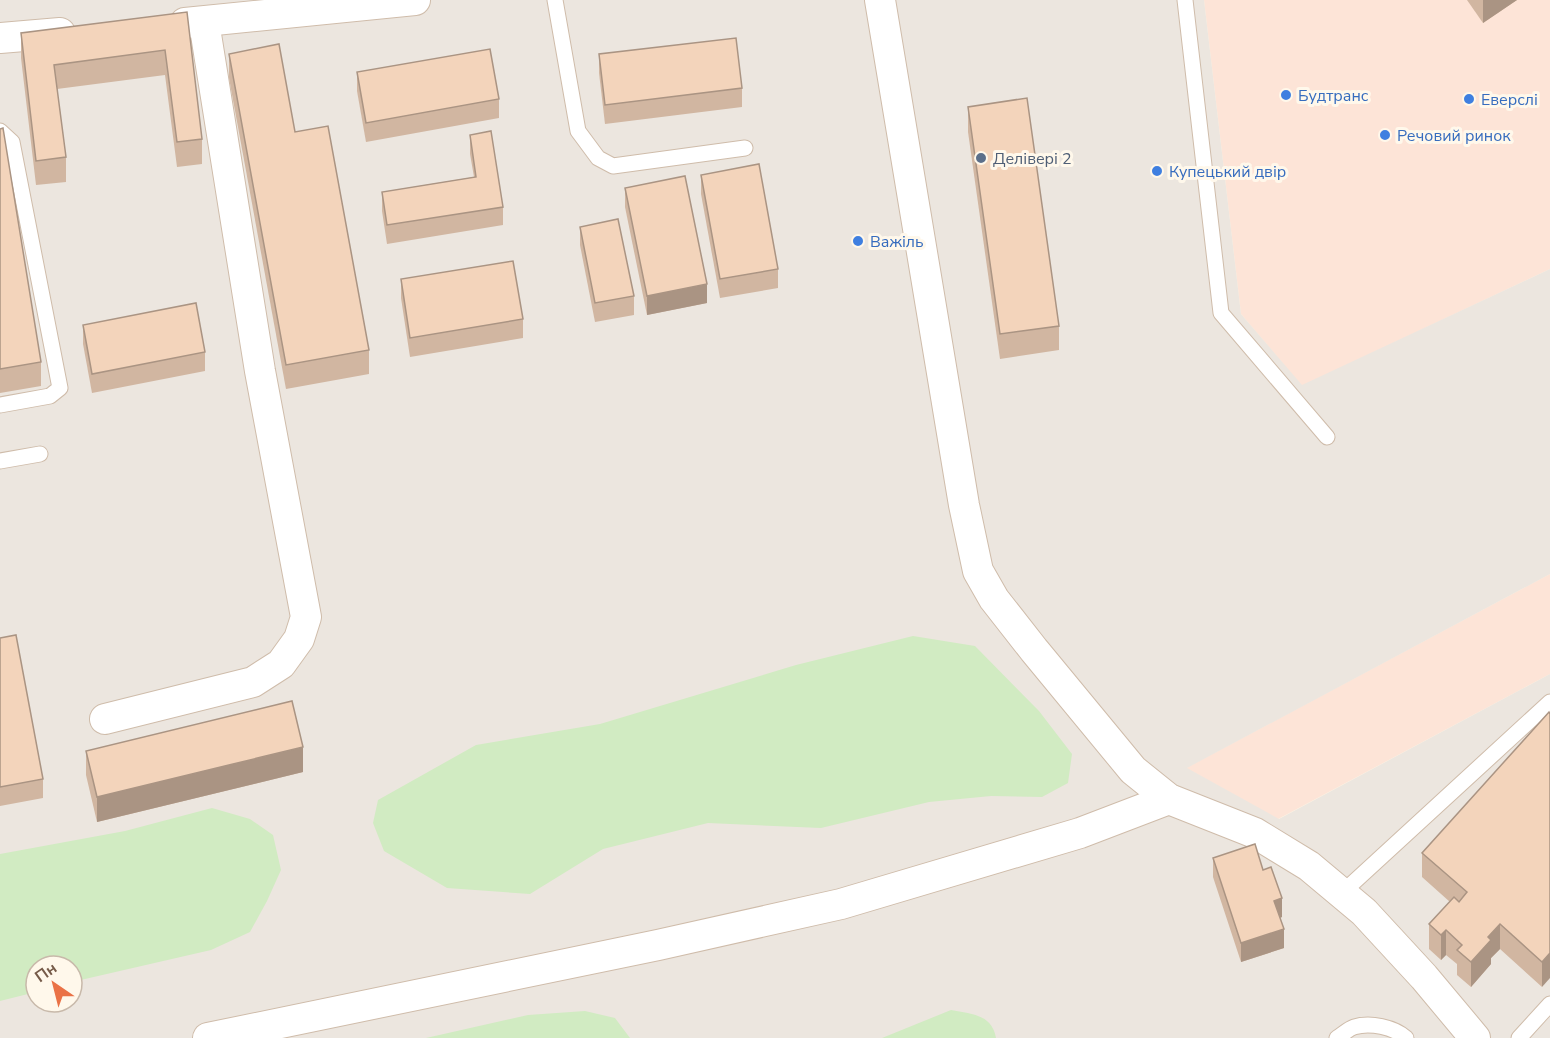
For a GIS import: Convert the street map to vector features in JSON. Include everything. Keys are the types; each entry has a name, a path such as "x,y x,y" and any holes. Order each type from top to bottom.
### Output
{"street":[{"path":"159,25 415,0"},
{"path":"880,0 964,505 978,571 994,599 1133,770 1169,799 1255,833 1309,866 1364,912 1424,977 1475,1038"},
{"path":"105,719 253,682 281,664 299,639 306,617 261,371 204,22"},
{"path":"0,38 91,31"},
{"path":"208,1038 658,945 841,904 1080,833 1169,799"}],"lane":[{"path":"555,0 578,131 598,158 613,166 745,148"},
{"path":"1185,0 1221,313 1327,437"},
{"path":"0,131 12,142 60,388 50,396 0,405"},
{"path":"0,461 40,454"},
{"path":"1342,893 1550,702"},
{"path":"1519,1038 1550,1004"},
{"path":"1337,1038 1354,1027 1374,1025 1400,1033 1406,1038"}],"shaded area":[{"path":"0,0 1204,0 1241,314 1302,385 1550,269 1550,574 1187,768 1279,819 1550,674 1550,1038 0,1038"},
{"name":"Речовий ринок","path":"1204,0 1550,0 1550,269 1302,386 1241,314"},
{"path":"1550,574 1550,674 1278,819 1186,768"}],"green space":[{"path":"913,636 975,646 1039,711 1072,754 1068,783 1042,797 991,796 929,802 821,828 708,823 603,849 530,894 447,888 384,851 373,823 378,800 476,745 600,724 796,665"},
{"path":"212,808 250,819 273,835 281,870 250,932 211,950 84,979 84,954 24,954 24,995 0,1001 0,854 125,831"},
{"path":"951,1010 973,1014 985,1020 994,1030 996,1038 882,1038"},
{"path":"585,1011 615,1018 630,1038 426,1038 528,1015"}],"building":[{"path":"187,12 202,139 177,142 165,50 54,65 66,157 36,161 21,33"},
{"path":"736,38 742,88 605,105 599,54"},
{"path":"279,44 295,132 328,126 369,350 286,365 229,54"},
{"path":"490,49 499,99 366,123 357,72"},
{"path":"1027,98 1059,326 1000,334 968,107"},
{"path":"3,128 41,362 0,369 0,129"},
{"path":"491,131 503,207 387,225 382,192 476,177 470,135"},
{"path":"759,164 778,269 720,279 701,175"},
{"path":"685,176 707,284 647,296 625,188"},
{"path":"618,219 634,296 595,303 580,227"},
{"path":"513,261 523,319 410,338 401,279"},
{"path":"196,303 205,352 92,374 83,325"},
{"path":"16,635 43,779 0,787 0,638"},
{"path":"292,701 303,747 97,797 86,751"},
{"path":"1549,712 1550,953 1542,962 1500,924 1488,937 1491,940 1471,962 1457,950 1462,945 1446,930 1441,935 1429,924 1454,897 1459,902 1467,892 1422,853"},
{"path":"1255,844 1263,870 1271,867 1282,898 1274,901 1284,929 1241,943 1213,858"}],"place":[{"name":"Будтранс","path":"1286,95"},
{"name":"Еверслі","path":"1469,99"},
{"name":"Речовий ринок","path":"1385,135"},
{"name":"Делівері 2","path":"981,158"},
{"name":"Купецький двір","path":"1157,171"},
{"name":"Важіль","path":"858,241"}]}
